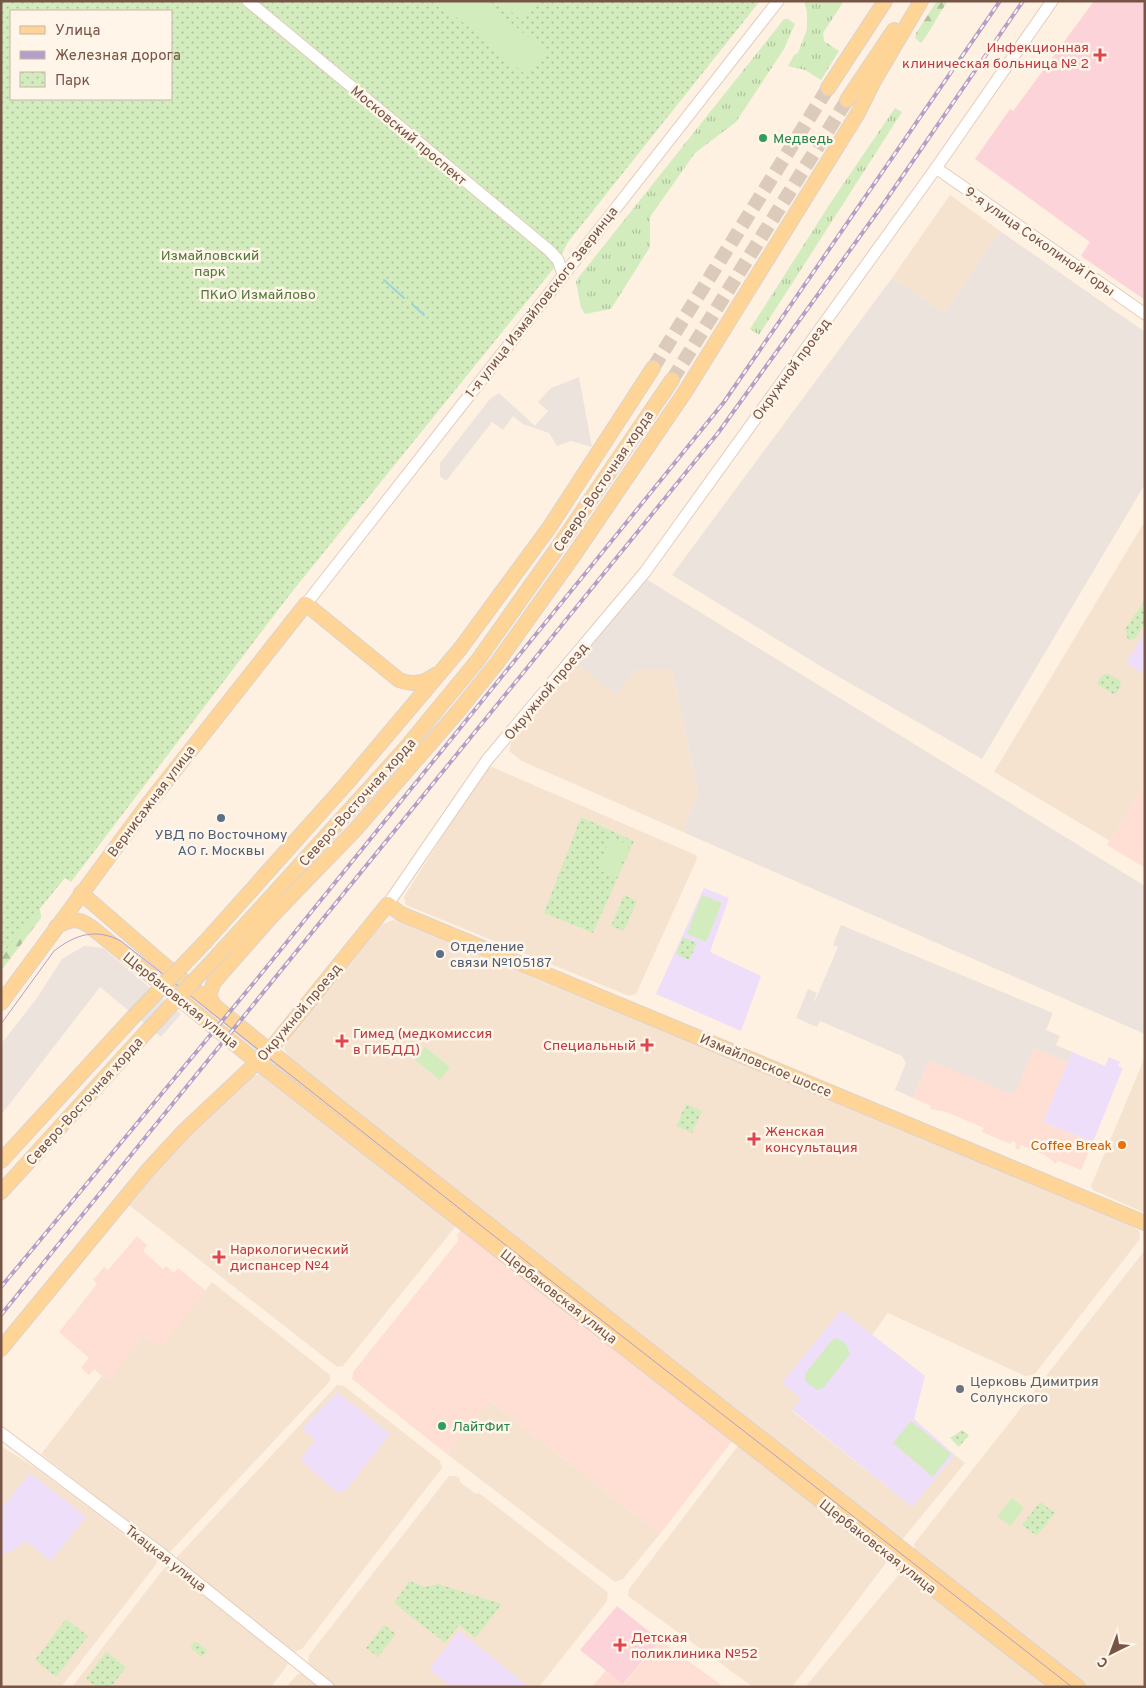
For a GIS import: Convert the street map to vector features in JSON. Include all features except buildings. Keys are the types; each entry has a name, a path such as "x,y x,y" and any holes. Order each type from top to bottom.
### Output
{"main road":[{"path":"828,88 885,1"},
{"path":"848,100 914,1"},
{"path":"216,1008 209,995 214,982 271,917 355,830 466,702 574,556 685,392 858,113 874,81 921,1"},
{"name":"Северо-Восточная хорда","path":"1,1161 204,942 347,783 446,667 548,528 653,368"},
{"name":"Северо-Восточная хорда","path":"1,1192 392,764 478,660 672,380"},
{"path":"306,604 399,680 411,684 421,683 446,667"},
{"name":"Вернисажная улица","path":"1,1003 145,808 306,604"},
{"name":"Щербаковская улица","path":"81,893 268,1051 1078,1687"},
{"name":"Окружной проезд","path":"1,1349 163,1153 268,1051 388,904"},
{"name":"Измайловское шоссе","path":"388,904 400,914 1145,1223"},
{"name":"Щербаковская улица","path":"56,927 73,919 84,922 257,1062 1060,1687"}],"street":[{"name":"Московский проспект","path":"248,1 550,251 558,260 562,274"},
{"name":"1-я улица Измайловского Зверинца","path":"306,604 562,274 778,1"},
{"name":"Окружной проезд","path":"388,904 487,760 645,572 936,168 1052,1"},
{"name":"9-я улица Соколиной Горы","path":"936,168 1145,314"},
{"name":"Ткацкая улица","path":"1,1433 162,1555 328,1687"}],"shaded area":[{"name":"Инфекционная клиническая больница № 2","path":"1094,1 1145,1 1145,300 1081,256 1090,242 975,159 1010,109 1013,111"},
{"path":"950,195 1000,231 944,313 892,278"},
{"path":"1000,231 1145,332 1145,484 982,759 827,670 672,575 892,278 944,313"},
{"path":"579,377 592,447 571,441 557,446 549,433 523,424 513,416 503,430 492,422 446,481 440,476 440,463 490,399 499,393 535,426 548,411 538,402 551,388"},
{"path":"1145,521 1145,783 1110,841 994,772"},
{"path":"646,579 1145,886 1145,1034 683,832 698,792 672,669 636,669 616,695 576,663"},
{"path":"1145,632 1145,675 1126,663"},
{"path":"576,663 616,694 636,669 672,669 698,792 683,832 522,761 509,751 512,739"},
{"path":"492,767 696,855 697,859 636,994 629,996 406,905 404,897 408,890 486,769"},
{"path":"1145,783 1145,868 1107,845"},
{"path":"704,888 729,898 710,952 761,976 741,1031 656,994"},
{"path":"393,920 1131,1225 1139,1231 1140,1239 1034,1375 1025,1376 888,1313 872,1335 841,1310 782,1383 802,1399 792,1411 912,1507 955,1455 965,1463 902,1540 359,1118 290,1059 284,1049 286,1039 380,925"},
{"path":"841,925 1053,1013 1046,1030 1060,1036 1056,1045 1072,1052 1068,1062 1034,1048 1014,1095 929,1060 913,1098 895,1090 906,1063 902,1056 820,1021 817,1027 796,1018 808,989 817,993 815,1001 838,947 833,945"},
{"path":"84,946 103,948 181,1014 161,1037 100,987 1,1115 1,1044 37,998 62,959"},
{"path":"1034,1048 1068,1062 1043,1122 1093,1142 1081,1170 1058,1161 1056,1164 1045,1155 1021,1145 1019,1150 1015,1148 1016,1143 1012,1141 1011,1144 982,1132 984,1128 946,1112 930,1109 931,1106 913,1098 929,1060"},
{"path":"1072,1052 1105,1066 1109,1057 1120,1062 1118,1066 1123,1068 1093,1142 1043,1122"},
{"path":"1145,1057 1145,1213 1093,1190 1091,1186"},
{"path":"261,1073 456,1221 456,1226 343,1366 337,1367 129,1205 129,1198 245,1080"},
{"path":"462,1229 733,1440 660,1534 489,1400 447,1454 352,1379 353,1372 458,1241 457,1235"},
{"path":"137,1236 147,1245 143,1251 163,1269 166,1266 174,1273 178,1268 206,1291 160,1347 144,1335 108,1381 94,1369 89,1375 81,1368 89,1358 59,1332 97,1284 93,1280 104,1267 108,1270"},
{"path":"1145,1250 1145,1687 1085,1687 915,1551 914,1544"},
{"path":"212,1282 330,1375 330,1381 171,1551 167,1552 41,1454 102,1376 108,1380 144,1335 160,1347"},
{"path":"841,1310 925,1376 914,1419 955,1455 912,1507 792,1410 801,1398 782,1383"},
{"path":"337,1385 344,1386 440,1461 442,1468 302,1649 294,1652 177,1560 177,1557"},
{"path":"337,1392 390,1434 347,1489 338,1493 300,1460 315,1440 302,1429"},
{"path":"489,1400 660,1534 623,1579 615,1582 612,1580 447,1454"},
{"path":"744,1445 885,1555 886,1563 792,1687 753,1687 628,1596 629,1589 737,1447"},
{"path":"1,1446 36,1468 157,1559 157,1563 61,1687 1,1687"},
{"path":"30,1473 86,1517 51,1561 26,1541 14,1550 1,1555 1,1506 5,1504"},
{"path":"449,1476 460,1478 460,1482 476,1494 479,1493 605,1590 608,1593 607,1601 539,1687 336,1687 308,1664 309,1655"},
{"path":"165,1567 168,1567 285,1659 288,1663 286,1667 271,1687 72,1687"},
{"path":"902,1571 1053,1687 805,1687"},
{"name":"Детская поликлиника №52","path":"617,1606 660,1640 623,1684 580,1650"},
{"path":"459,1631 529,1687 451,1687 429,1669"},
{"path":"660,1640 724,1687 592,1687 606,1670 624,1684"},
{"path":"298,1674 303,1674 319,1687 286,1687"}],"green space":[{"name":"ПКиО Измайлово","path":"1,1 760,1 568,242 554,268 291,593 71,882 65,878 1,956"},
{"path":"437,1 485,1 546,52 527,76"},
{"path":"498,1 536,1 521,20"},
{"path":"804,1 844,1 823,33 824,41 839,51 821,80 805,70 788,66 794,55 798,53 807,29 807,12"},
{"path":"937,1 948,1 921,43 915,38 916,33"},
{"path":"784,19 788,19 795,24 784,49 736,122 695,153 650,217 650,247 611,309 585,314 581,308 576,282 578,278"},
{"path":"895,108 902,112 759,335 750,329 833,199"},
{"path":"1145,600 1145,623 1135,639 1128,640 1125,629"},
{"path":"1107,673 1121,681 1120,688 1115,695 1097,684 1101,676"},
{"path":"581,817 634,841 593,933 544,913"},
{"path":"611,837 629,845 616,877 598,870"},
{"path":"1,869 33,896 40,910 41,918 1,971"},
{"path":"624,895 637,901 624,931 611,926"},
{"path":"702,895 722,903 706,942 687,934"},
{"path":"683,937 697,943 689,960 676,954"},
{"path":"425,1047 450,1067 440,1080 415,1060"},
{"path":"686,1104 702,1111 692,1133 676,1126"},
{"path":"837,1338 846,1344 850,1354 823,1388 817,1390 805,1381 805,1374 831,1341"},
{"path":"911,1421 951,1454 933,1477 893,1443"},
{"path":"962,1430 969,1435 959,1447 950,1438"},
{"path":"1012,1498 1024,1508 1010,1526 997,1516"},
{"path":"1040,1502 1055,1513 1037,1536 1022,1525"},
{"path":"409,1581 425,1587 438,1584 502,1604 475,1638 459,1625 445,1643 394,1603"},
{"path":"66,1619 88,1636 56,1677 35,1660"},
{"path":"384,1625 396,1634 378,1657 366,1648"},
{"path":"195,1641 207,1650 202,1657 190,1648"},
{"path":"106,1652 126,1667 111,1687 97,1687 86,1679"}],"waterway":[{"path":"384,280 404,298"},
{"path":"412,304 424,315"}],"tunnel":[{"path":"653,368 828,88"},
{"path":"672,380 847,100"}],"tram line":[{"path":"1,1024 54,951 62,945 78,937 95,934 112,937 121,941 536,1269 1072,1687"}],"railway":[{"path":"1,1287 257,979 724,402 1000,1"},
{"path":"1,1315 718,433 884,203 1023,1"}],"place":[{"name":"Инфекционная клиническая больница № 2","path":"1100,55"},
{"name":"Медведь","path":"763,138"},
{"name":"УВД по Восточному АО г. Москвы","path":"221,818"},
{"name":"Отделение связи №105187","path":"440,954"},
{"name":"Гимед (медкомиссия в ГИБДД)","path":"342,1041"},
{"name":"Специальный","path":"647,1045"},
{"name":"Женская консультация","path":"754,1139"},
{"name":"Coffee Break","path":"1122,1145"},
{"name":"Наркологический диспансер №4","path":"219,1257"},
{"name":"Церковь Димитрия Солунского","path":"960,1389"},
{"name":"ЛайтФит","path":"442,1426"},
{"name":"Детская поликлиника №52","path":"620,1645"}],"park label":[{"name":"Измайловский парк","path":"210,264"}]}
